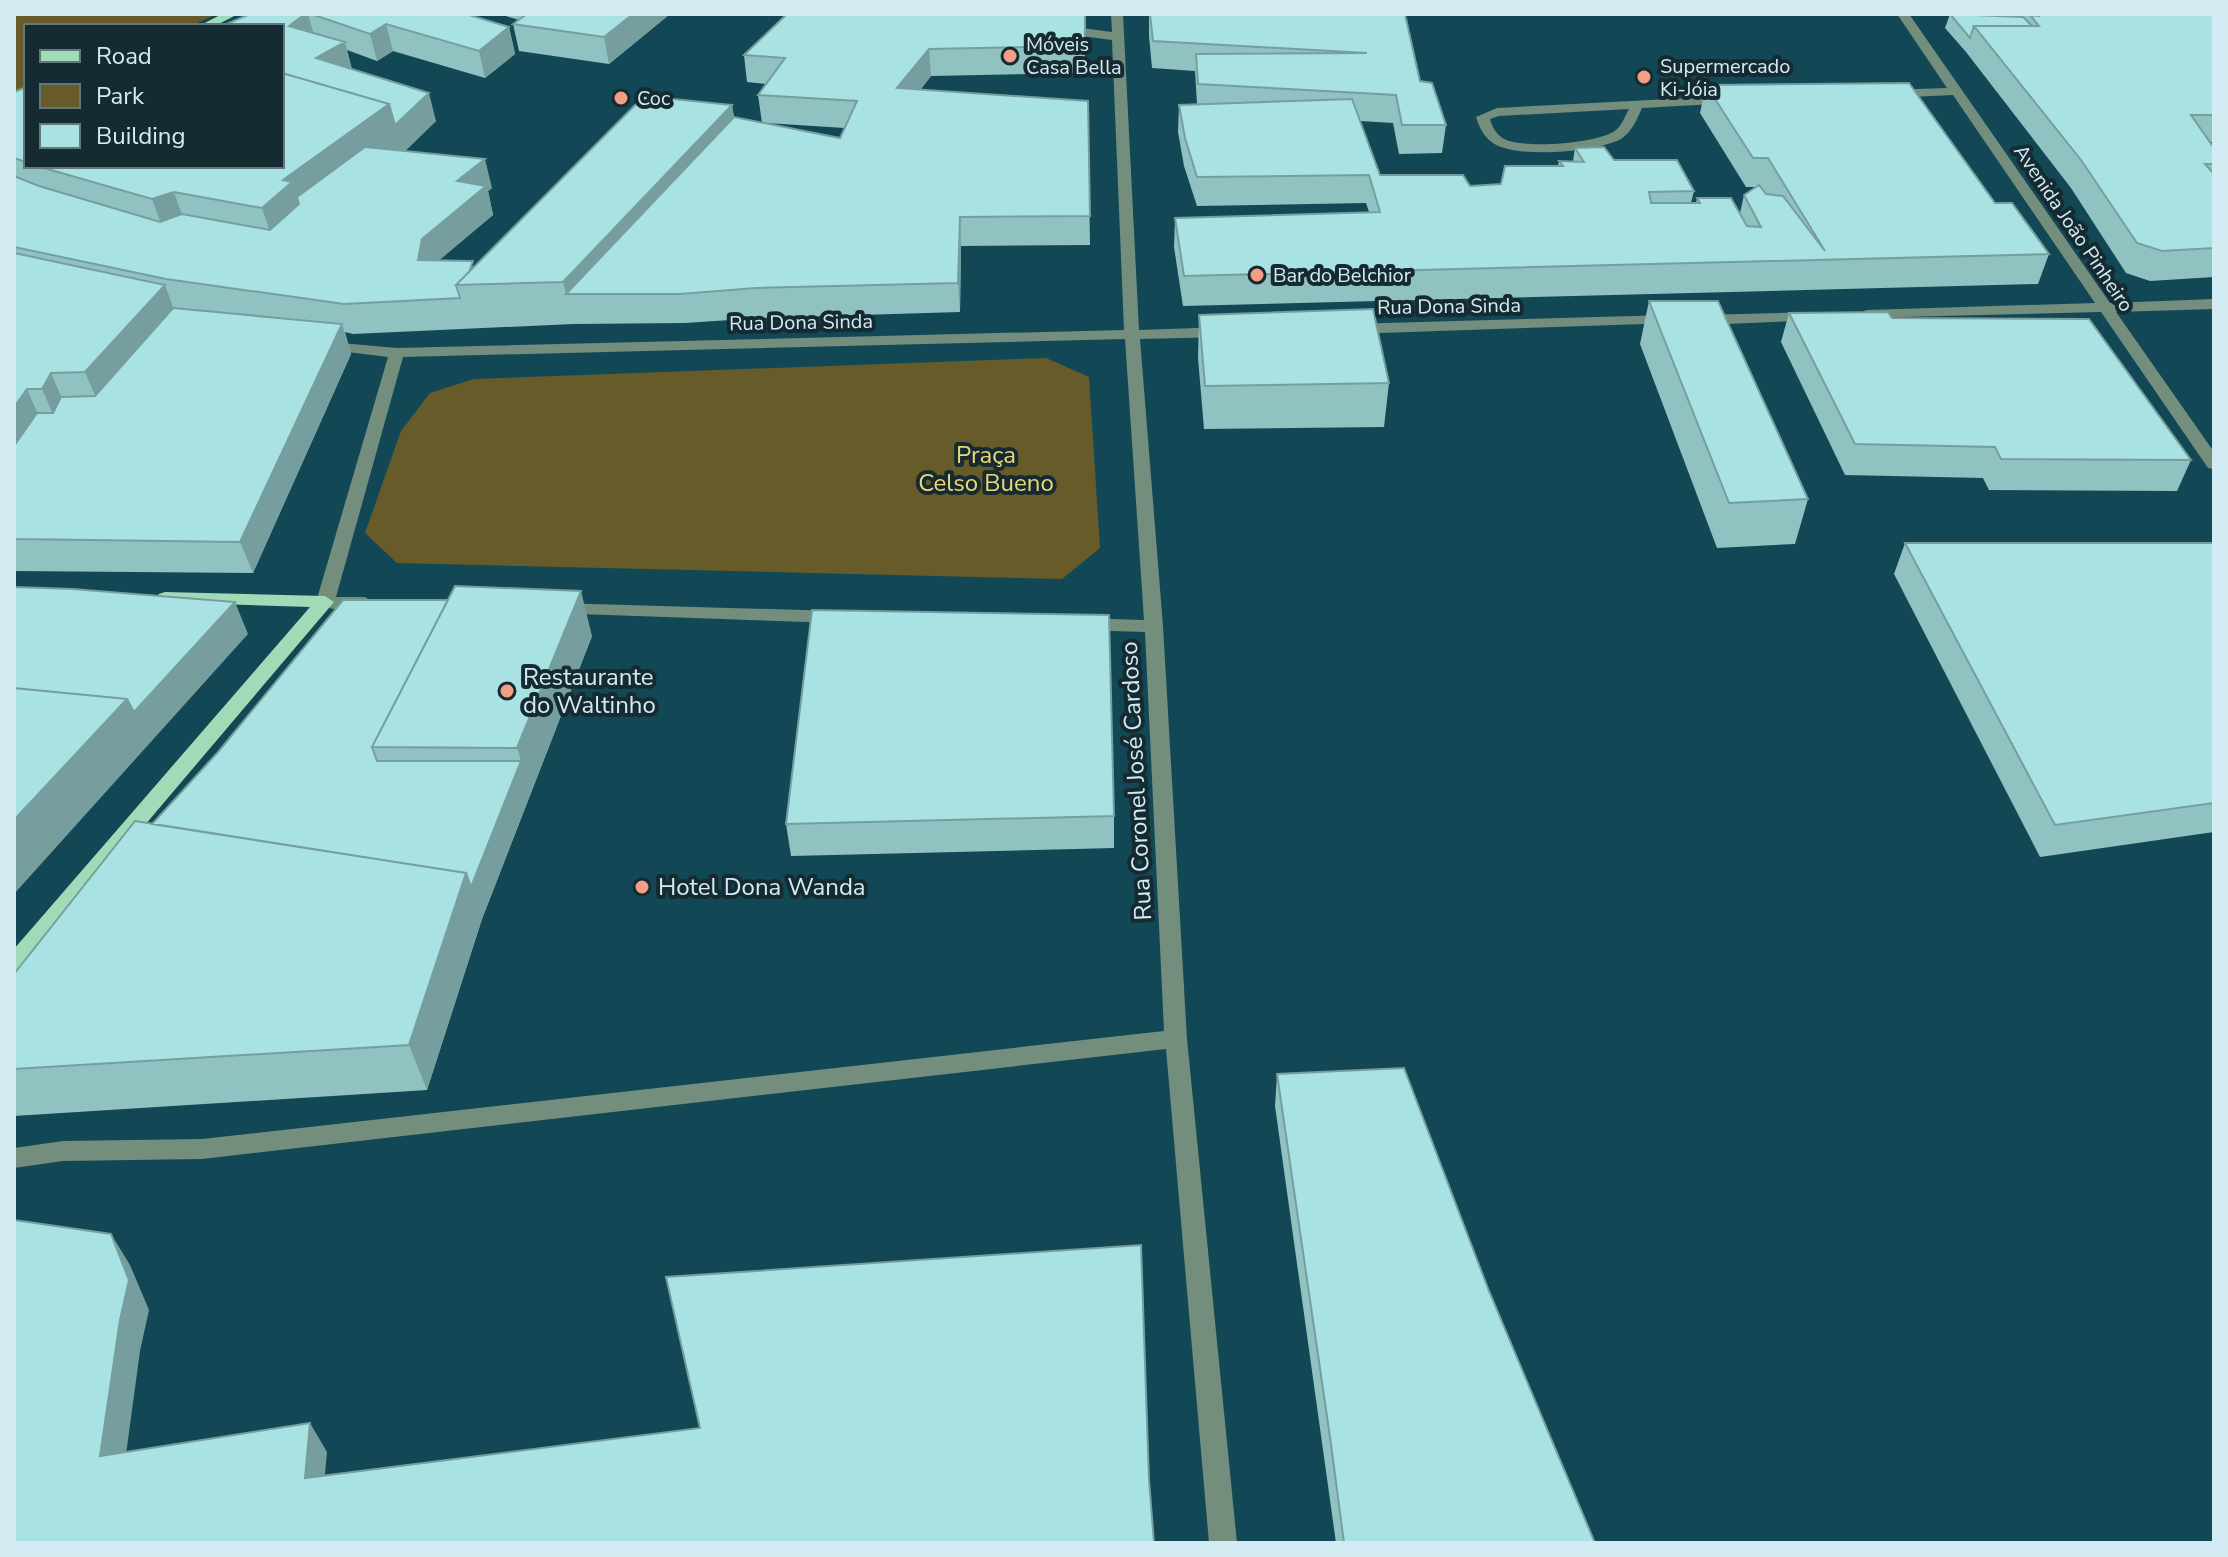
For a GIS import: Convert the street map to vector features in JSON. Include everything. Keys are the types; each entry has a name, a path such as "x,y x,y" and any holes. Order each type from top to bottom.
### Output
{"main road":[{"path":"210,24 232,14"},
{"path":"138,597 325,602"},
{"path":"14,964 325,602"}],"street":[{"name":"Rua Coronel José Cardoso","path":"1117,14 1132,334 1154,626 1176,1039 1223,1543"},
{"name":"Avenida João Pinheiro","path":"1903,14 2214,464"},
{"path":"1042,26 1118,37"},
{"path":"1876,94 1956,91"},
{"path":"1638,104 1628,125 1619,135 1594,142 1533,147 1506,145 1495,140 1483,122 1483,117 1497,112 1638,104 1749,99"},
{"name":"Rua Dona Sinda","path":"1339,329 2214,304"},
{"name":"Rua Dona Sinda","path":"305,342 397,353 1243,331"},
{"path":"389,604 325,602 397,353"},
{"path":"532,608 851,617"},
{"path":"1058,623 1154,626"},
{"path":"14,1158 63,1151 202,1149 1176,1039"}],"green space":[{"path":"14,14 217,14 194,24 24,24 24,99 14,103"},
{"name":"Praça Celso Bueno","path":"1046,358 1089,377 1100,548 1062,579 397,563 365,533 401,431 430,393 474,379"}],"building":[{"path":"250,14 305,14 289,26 345,42 316,58 429,93 395,125 389,104 284,74 284,24 227,24"},
{"path":"311,14 466,14 509,27 479,51 386,24 370,34"},
{"path":"527,14 633,14 604,37 513,24"},
{"path":"787,14 1085,14 1085,46 929,49 897,88 1088,101 1090,216 960,217 958,283 756,288 680,294 566,294 734,117 840,138 857,101 758,95 785,58 744,55"},
{"path":"1150,14 1405,14 1420,81 1432,83 1446,125 1402,125 1396,95 1198,84 1196,54 1367,53 1153,41"},
{"path":"1950,14 2023,17 2032,26 1974,26 1970,38"},
{"path":"2036,14 2214,14 2214,115 2191,115 2214,148 2214,164 2205,164 2214,174 2214,248 2162,251 2137,243 2081,160 1974,26 2039,26 2030,15 2038,16"},
{"path":"284,74 389,104 283,180 292,182 262,208 174,192 152,199 44,168 284,168"},
{"path":"1909,83 1995,203 2012,203 2049,254 1184,276 1175,218 1380,212 1369,175 1197,177 1179,105 1352,99 1380,175 1463,175 1470,186 1501,184 1505,166 1563,166 1559,161 1584,162 1575,148 1604,147 1614,160 1677,160 1694,191 1649,192 1651,203 1700,203 1697,198 1731,198 1747,226 1761,227 1744,195 1759,185 1766,194 1783,196 1825,251 1768,158 1753,158 1706,85"},
{"path":"24,88 24,161 14,158 14,92"},
{"path":"644,96 732,105 563,282 456,285"},
{"path":"365,147 485,159 457,181 486,186 422,239 418,260 473,261 469,272 456,285 460,298 344,304 166,279 14,247 14,176 160,222 182,214 270,230 299,204 297,197"},
{"path":"14,253 165,285 85,372 51,373 42,389 27,389 14,407"},
{"path":"1649,301 1718,301 1808,499 1729,503"},
{"path":"173,308 342,324 240,542 14,539 14,446 37,413 53,413 61,397 95,396"},
{"path":"1373,309 1389,383 1205,386 1199,315"},
{"path":"1888,312 1892,318 2089,319 2191,460 2001,459 1995,447 1855,444 1789,313"},
{"path":"1905,543 2214,543 2214,803 2055,825"},
{"path":"455,586 581,591 517,748 372,747"},
{"path":"14,587 235,602 134,712 127,699 14,688"},
{"path":"343,600 448,600 372,747 377,761 521,761 471,887 466,873 152,824 218,752"},
{"path":"812,610 1109,615 1114,816 786,824"},
{"path":"14,688 127,699 14,820"},
{"path":"135,821 466,873 409,1045 14,1069 14,974"},
{"path":"1404,1068 1489,1291 1595,1543 1344,1543 1277,1074"},
{"path":"14,1220 111,1234 129,1280 100,1456 310,1423 305,1478 700,1428 666,1277 1141,1245 1154,1543 14,1543"}],"place":[{"name":"Móveis Casa Bella","path":"1010,56"},
{"name":"Supermercado Ki-Jóia","path":"1644,77"},
{"name":"Coc","path":"621,98"},
{"name":"Bar do Belchior","path":"1257,275"},
{"name":"Restaurante do Waltinho","path":"507,691"},
{"name":"Hotel Dona Wanda","path":"642,887"}]}
